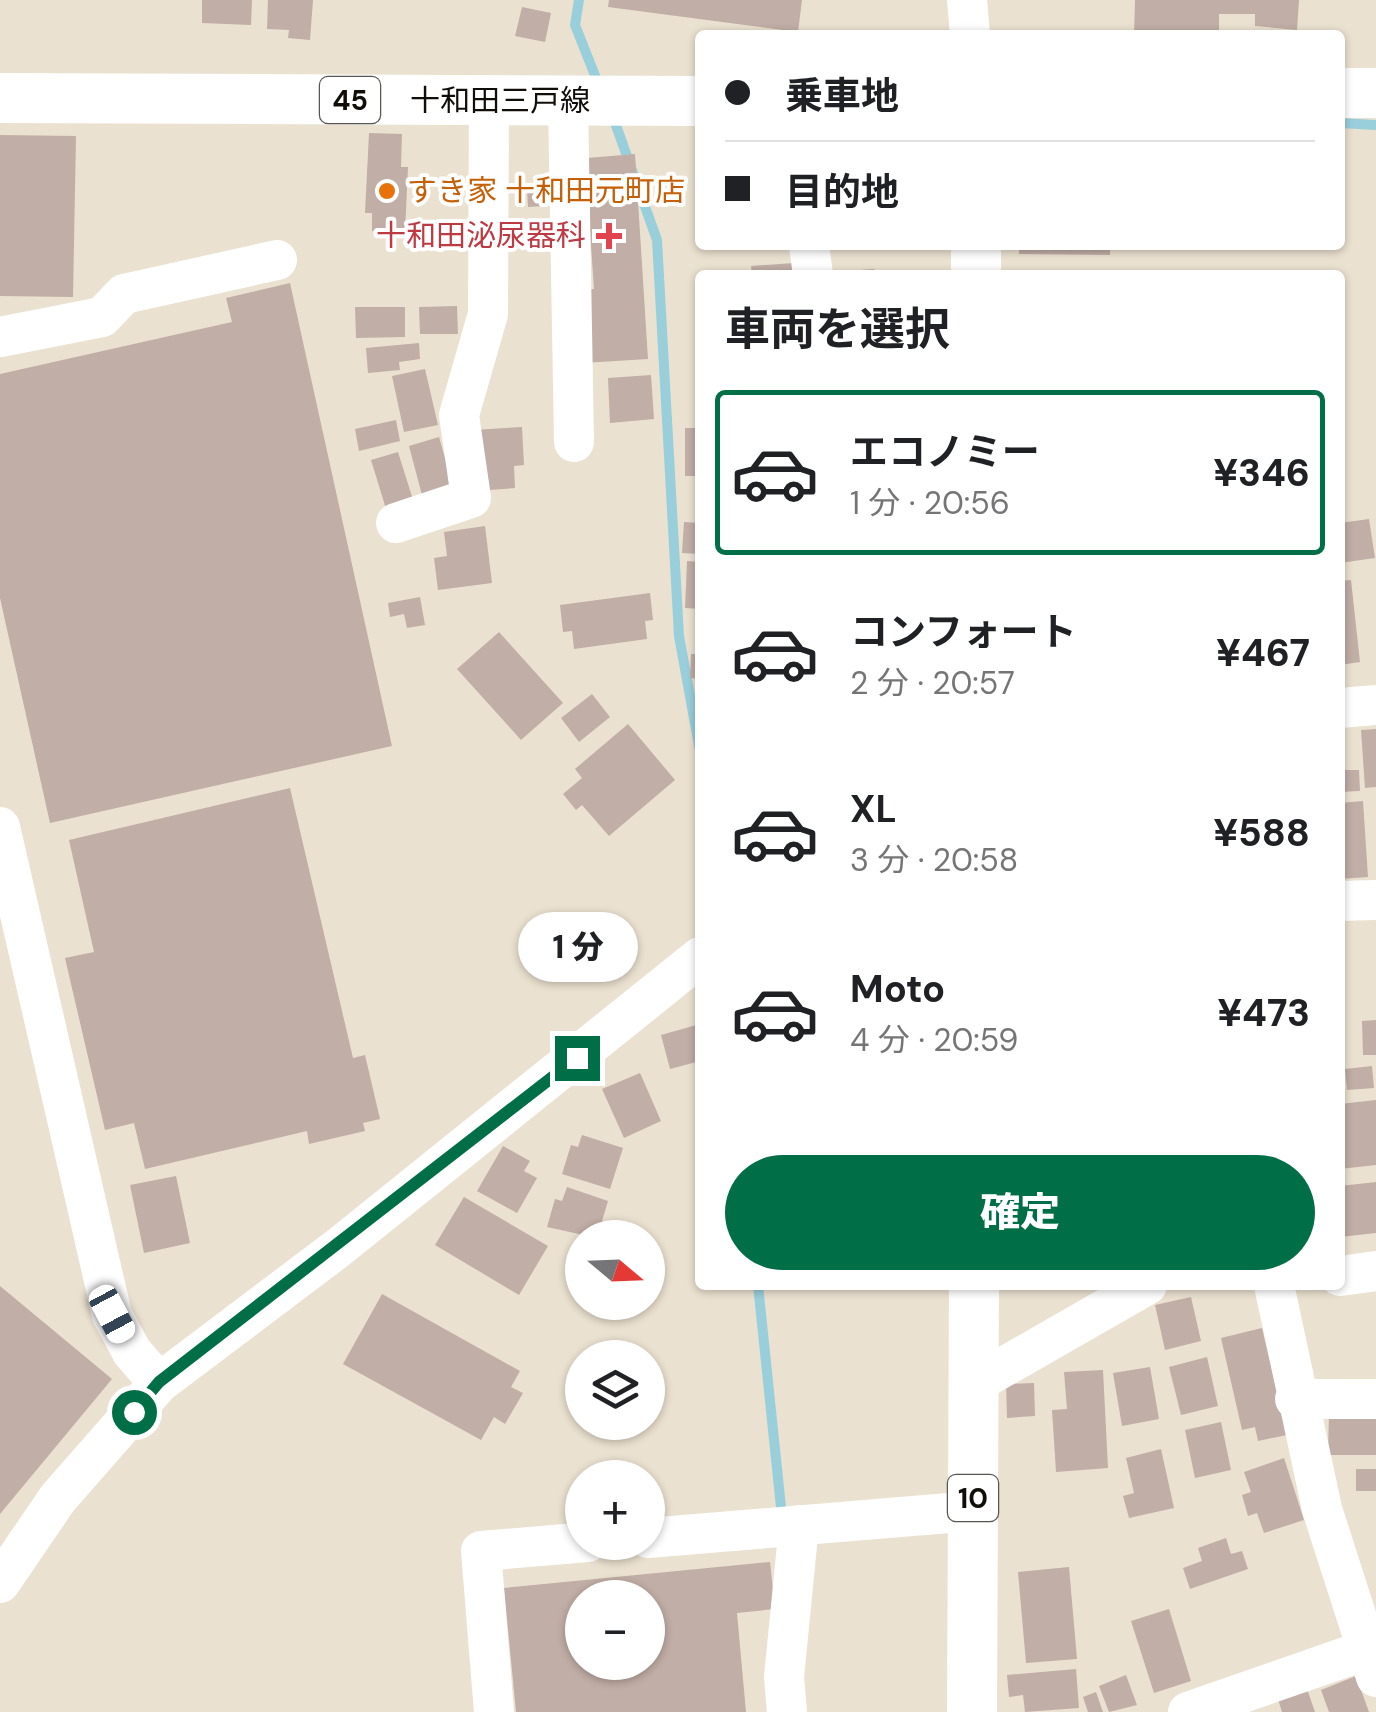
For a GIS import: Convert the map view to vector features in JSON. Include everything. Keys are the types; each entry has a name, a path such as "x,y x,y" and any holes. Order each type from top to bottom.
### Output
{"main road":[{"path":"1345,93 1376,93"},
{"name":"十和田三戸線","path":"0,98 695,100"},
{"name":"10","path":"972,1712 974,1290"}],"street":[{"path":"967,0 970,30"},
{"path":"568,100 574,442"},
{"path":"396,523 471,498 460,415 488,314 489,101"},
{"path":"0,337 102,317 124,294 277,260"},
{"path":"1345,708 1376,706"},
{"path":"0,827 112,1314 132,1352 159,1382"},
{"path":"1345,901 1376,900"},
{"path":"0,1583 58,1498 159,1382 353,1236 695,961"},
{"path":"1345,1275 1376,1272"},
{"path":"974,1384 1138,1290"},
{"path":"1188,1712 1371,1664 1322,1509 1274,1290"},
{"path":"1296,1399 1376,1399"},
{"path":"665,1537 973,1511"},
{"path":"786,1712 784,1677 799,1525"},
{"path":"494,1712 481,1551 565,1544"}],"building":[{"path":"202,0 252,0 251,25 202,23"},
{"path":"268,0 313,0 310,40 288,38 289,30 267,29"},
{"path":"609,0 802,0 798,30 608,7"},
{"path":"1135,0 1299,0 1297,30 1255,26 1255,14 1219,14 1219,30 1134,30"},
{"path":"522,7 551,13 545,42 515,36"},
{"path":"369,133 402,134 401,167 408,167 405,232 372,231 372,213 365,213"},
{"path":"0,135 76,136 73,297 0,296"},
{"path":"635,154 648,359 583,363 585,290 594,289 589,216 575,159"},
{"path":"561,187 561,205 528,207 527,188"},
{"path":"1019,250 1110,250 1110,255 1019,254"},
{"path":"794,263 794,270 751,270 751,266"},
{"path":"290,283 392,746 50,823 0,598 0,374 232,322 226,298"},
{"path":"457,306 458,334 420,334 419,307"},
{"path":"355,307 405,307 405,337 356,338"},
{"path":"419,343 420,359 399,362 400,370 368,373 366,348"},
{"path":"425,369 438,425 404,432 392,376"},
{"path":"651,375 654,419 610,423 608,378"},
{"path":"396,420 400,441 359,451 355,429"},
{"path":"522,427 524,465 514,466 515,488 489,490 473,430"},
{"path":"685,428 695,428 695,476 685,476"},
{"path":"439,437 453,486 422,495 409,446"},
{"path":"398,452 414,503 387,512 371,460"},
{"path":"1369,519 1375,558 1345,562 1345,522"},
{"path":"684,522 695,523 695,554 682,553"},
{"path":"485,526 492,583 438,590 434,558 447,556 444,532"},
{"path":"687,561 695,562 695,609 685,608"},
{"path":"1351,580 1360,662 1345,664 1345,581"},
{"path":"650,593 653,620 645,621 647,639 574,649 572,631 563,632 560,605"},
{"path":"420,597 425,625 407,628 404,614 390,617 388,603"},
{"path":"499,632 563,703 521,740 457,669"},
{"path":"691,654 695,654 695,678 690,678"},
{"path":"592,694 610,717 579,742 561,718"},
{"path":"628,724 675,780 609,836 582,805 576,810 563,794 582,778 575,769"},
{"path":"1376,729 1376,787 1365,788 1361,730"},
{"path":"1345,770 1359,770 1360,791 1345,792"},
{"path":"290,788 353,1058 365,1055 380,1119 363,1123 365,1131 309,1144 307,1131 145,1169 134,1123 105,1130 65,958 94,952 69,840"},
{"path":"1363,801 1368,877 1345,879 1345,803"},
{"path":"1376,1020 1376,1055 1363,1055 1362,1021"},
{"path":"695,1025 695,1062 670,1069 661,1035"},
{"path":"1372,1066 1374,1088 1347,1090 1345,1069"},
{"path":"640,1073 661,1121 624,1138 602,1089"},
{"path":"1376,1100 1376,1165 1345,1168 1345,1103"},
{"path":"582,1135 623,1148 610,1189 562,1174 571,1145 578,1147"},
{"path":"503,1146 530,1161 524,1171 537,1178 517,1213 477,1191"},
{"path":"176,1176 190,1243 144,1253 130,1185"},
{"path":"1376,1182 1376,1233 1345,1236 1345,1185"},
{"path":"567,1187 608,1201 602,1220 565,1220 565,1231 547,1227 555,1199 562,1201"},
{"path":"464,1197 548,1246 519,1295 435,1245"},
{"path":"0,1286 112,1379 0,1514"},
{"path":"382,1294 520,1371 511,1387 523,1393 505,1424 494,1417 481,1440 343,1364"},
{"path":"1191,1297 1201,1341 1165,1350 1155,1305"},
{"path":"1262,1328 1287,1435 1258,1441 1255,1427 1242,1430 1221,1338"},
{"path":"1207,1357 1218,1406 1181,1415 1169,1367"},
{"path":"1150,1367 1159,1419 1122,1426 1113,1373"},
{"path":"1103,1370 1108,1468 1056,1472 1052,1410 1067,1409 1064,1372"},
{"path":"1034,1383 1035,1416 1007,1418 1006,1384"},
{"path":"1329,1412 1376,1412 1376,1455 1328,1455"},
{"path":"1221,1422 1231,1470 1195,1478 1185,1430"},
{"path":"1161,1449 1174,1508 1129,1518 1123,1496 1134,1493 1126,1458"},
{"path":"1284,1458 1304,1520 1264,1533 1257,1513 1248,1516 1242,1495 1251,1492 1244,1472"},
{"path":"1356,1469 1376,1469 1376,1491 1356,1491"},
{"path":"1226,1538 1231,1554 1242,1551 1248,1569 1190,1589 1183,1568 1202,1561 1198,1548"},
{"path":"770,1562 775,1609 737,1613 746,1712 516,1712 504,1588 565,1582 565,1680 665,1680 665,1580 586,1580"},
{"path":"1069,1567 1077,1659 1026,1663 1018,1572"},
{"path":"1169,1609 1191,1681 1154,1693 1131,1621"},
{"path":"1076,1669 1079,1708 1025,1712 1023,1695 1009,1697 1007,1675"},
{"path":"1126,1675 1137,1705 1109,1712 1099,1686"},
{"path":"1356,1676 1369,1712 1329,1712 1321,1690"},
{"path":"1307,1689 1315,1712 1282,1712 1278,1699"},
{"path":"1096,1692 1103,1712 1088,1712 1083,1697"}],"waterway":[{"path":"579,0 575,25 600,88"},
{"path":"613,117 657,240 679,636 695,724"},
{"path":"1345,123 1376,125"},
{"path":"759,1290 782,1517"}],"place":[{"name":"すき家 十和田元町店","path":"387,191"},
{"name":"十和田泌尿器科","path":"609,236"}],"route":[{"path":"134,1412 159,1382 338,1248 577,1058"}]}
